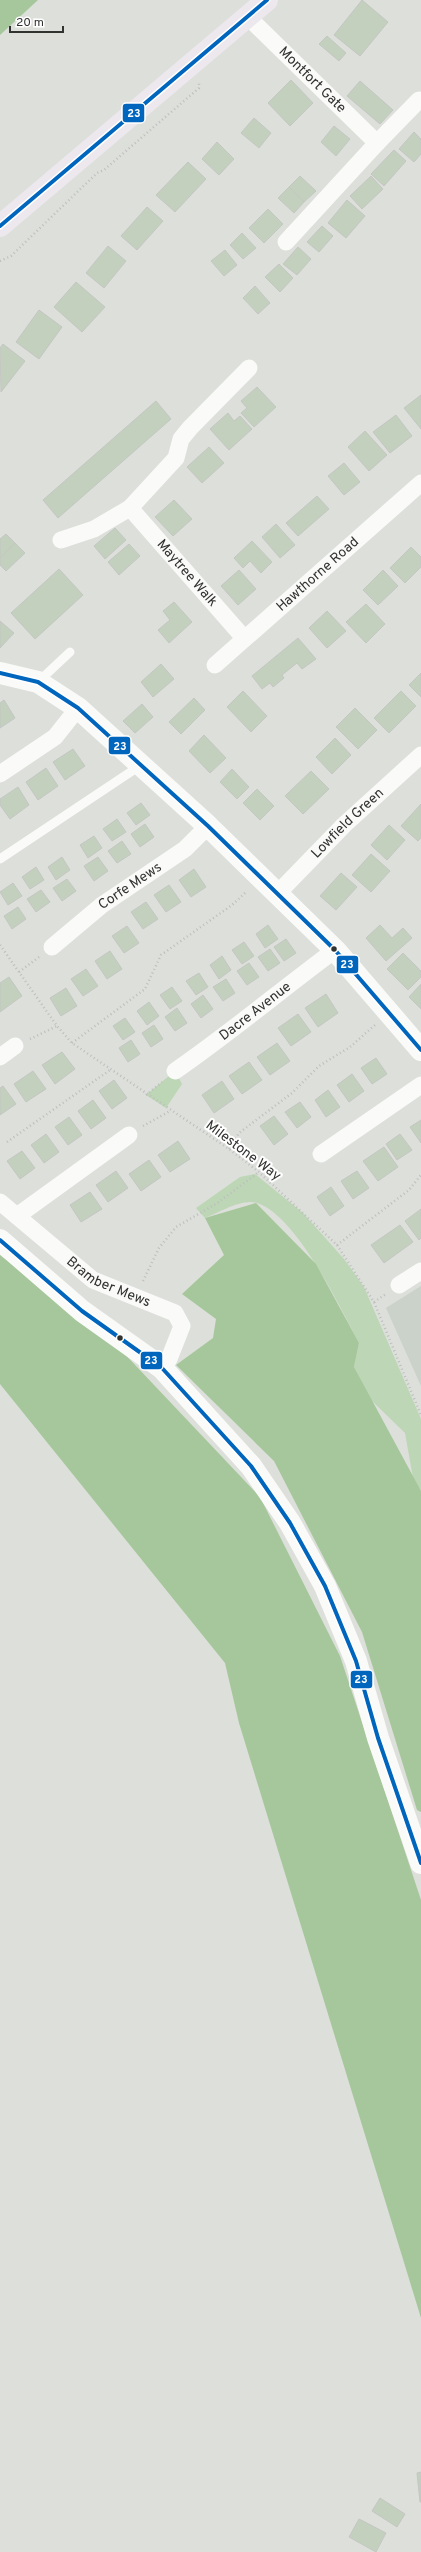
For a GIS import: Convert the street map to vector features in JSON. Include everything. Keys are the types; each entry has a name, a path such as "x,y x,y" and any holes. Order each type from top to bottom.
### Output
{"main road":[{"path":"0,226 267,0"}],"street":[{"name":"Montfort Gate","path":"248,17 377,143"},
{"path":"286,242 377,143 419,100"},
{"path":"61,540 94,530 130,508 176,458 181,439 249,368"},
{"name":"Hawthorne Road","path":"215,665 421,483"},
{"name":"Maytree Walk","path":"130,508 244,638"},
{"path":"0,673 38,682 78,708 208,826 335,950 390,1012 421,1050"},
{"path":"0,774 55,737 78,708"},
{"name":"Lowfield Green","path":"277,894 344,825 421,755"},
{"name":"Corfe Mews","path":"52,947 102,905 185,848 208,826"},
{"name":"Dacre Avenue","path":"175,1071 236,1028 275,995 335,950"},
{"path":"0,1057 15,1046"},
{"path":"321,1154 421,1084"},
{"path":"17,1216 129,1134"},
{"name":"Bramber Mews","path":"0,1202 92,1280 175,1313 180,1319 182,1326 180,1336 162,1368"},
{"path":"0,1240 82,1311 162,1368 251,1466 290,1523 325,1586 356,1661 378,1738 421,1862"},
{"path":"399,1285 421,1271"}],"lane":[{"path":"38,682 70,652"},
{"path":"0,859 140,765"}],"path":[{"path":"0,261 11,256 97,173 104,170"},
{"path":"72,1043 145,989 161,955 232,905 262,878"},
{"name":"Milestone Way","path":"0,947 57,1026 72,1043 146,1095 229,1149 259,1172 337,1245 374,1302 421,1416"},
{"path":"19,972 52,947"},
{"path":"229,1149 239,1133 292,1094 319,1066 371,1031 390,1012"},
{"path":"15,1046 57,1026"},
{"path":"7,1142 110,1070"},
{"path":"146,1095 175,1071"},
{"path":"129,1134 170,1111"},
{"path":"136,1298 159,1248 176,1227 216,1204 259,1172"},
{"path":"337,1245 409,1190 421,1176"}],"shaded area":[{"path":"421,1286 421,1386 386,1308"}],"green space":[{"path":"0,0 38,0 0,35"},
{"path":"175,1071 182,1084 166,1108 146,1095"},
{"path":"255,1174 303,1213 344,1259 364,1287 421,1419 421,1491 413,1478 405,1433 371,1400 354,1367 359,1343 316,1264 287,1225 272,1211 257,1203 251,1202 237,1204 205,1218 196,1208 240,1177"},
{"path":"256,1203 316,1264 359,1343 354,1367 421,1491 421,1812 417,1810 362,1632 274,1461 176,1365 213,1338 216,1319 182,1294 224,1255 205,1218"},
{"path":"0,1255 119,1348 260,1497 340,1656 421,1900 421,2318 239,1723 225,1663 0,1384"}],"building":[{"path":"362,0 388,22 360,56 334,35"},
{"path":"327,36 346,53 339,61 319,44"},
{"path":"291,80 313,103 290,126 268,103"},
{"path":"360,81 393,110 380,124 347,96"},
{"path":"254,118 271,133 259,148 241,133"},
{"path":"334,126 350,139 336,156 321,142"},
{"path":"414,132 421,139 421,154 414,162 399,149"},
{"path":"217,142 234,159 219,175 202,159"},
{"path":"394,150 406,161 384,186 371,174"},
{"path":"188,162 206,179 175,212 156,195"},
{"path":"300,176 316,191 304,202 289,187"},
{"path":"371,176 383,189 362,209 350,196"},
{"path":"289,187 304,202 294,213 278,198"},
{"path":"347,200 365,216 346,238 328,223"},
{"path":"147,207 163,221 137,250 121,236"},
{"path":"268,209 283,224 264,243 249,228"},
{"path":"322,226 333,236 319,252 307,242"},
{"path":"242,233 256,248 243,259 230,245"},
{"path":"108,246 126,261 104,288 86,273"},
{"path":"298,247 311,259 297,275 283,264"},
{"path":"225,250 237,265 224,276 211,261"},
{"path":"279,264 293,278 280,292 265,277"},
{"path":"76,282 105,307 82,332 54,307"},
{"path":"255,286 270,303 258,314 243,298"},
{"path":"39,310 62,327 39,359 16,342"},
{"path":"3,344 25,361 1,392 0,348"},
{"path":"257,387 276,407 254,427 241,413 247,408 241,401"},
{"path":"421,395 421,429 404,408"},
{"path":"156,401 171,419 58,518 43,500"},
{"path":"228,413 234,421 240,416 252,429 229,450 210,429"},
{"path":"396,415 412,436 390,453 373,432"},
{"path":"365,431 387,455 369,471 348,447"},
{"path":"209,447 224,463 202,483 187,467"},
{"path":"344,463 360,482 344,495 328,476"},
{"path":"317,496 329,509 298,536 286,523"},
{"path":"174,500 192,519 173,536 155,517"},
{"path":"276,524 295,545 280,558 262,537"},
{"path":"115,528 126,540 105,559 94,546"},
{"path":"6,534 15,543 0,558 0,539"},
{"path":"252,541 272,562 261,573 250,561 243,568 234,558"},
{"path":"15,543 25,553 6,571 0,565 0,558"},
{"path":"129,544 140,556 119,575 108,562"},
{"path":"411,547 421,557 421,567 405,583 390,568"},
{"path":"59,569 83,595 35,639 11,613"},
{"path":"239,570 256,589 238,605 221,586"},
{"path":"383,570 398,586 378,605 363,590"},
{"path":"174,602 192,622 169,643 158,630 170,620 163,611"},
{"path":"366,604 385,624 366,643 346,622"},
{"path":"327,611 346,631 327,648 309,628"},
{"path":"0,621 14,633 0,648"},
{"path":"298,638 316,659 302,669 297,663 282,675 284,678 273,687 270,683 262,689 252,676"},
{"path":"161,664 174,679 153,697 141,682"},
{"path":"421,673 421,697 409,685"},
{"path":"243,691 267,716 251,732 227,707"},
{"path":"401,691 416,706 389,733 374,718"},
{"path":"194,698 205,710 181,734 169,722"},
{"path":"4,700 15,718 0,728 0,703"},
{"path":"142,704 153,717 135,733 123,721"},
{"path":"355,708 377,730 358,749 336,727"},
{"path":"204,735 226,758 210,773 189,751"},
{"path":"335,738 351,755 332,774 316,757"},
{"path":"73,749 85,766 65,780 53,762"},
{"path":"46,768 58,786 38,800 26,782"},
{"path":"232,769 249,787 237,799 220,782"},
{"path":"311,771 329,789 303,814 285,796"},
{"path":"18,787 29,805 10,819 0,805 0,799"},
{"path":"257,789 274,806 260,820 243,803"},
{"path":"141,803 150,815 136,825 127,813"},
{"path":"421,804 421,838 418,841 401,826"},
{"path":"117,819 126,832 112,841 103,829"},
{"path":"145,824 154,837 140,847 131,834"},
{"path":"389,825 405,840 387,860 371,845"},
{"path":"94,836 102,848 88,858 80,845"},
{"path":"122,841 131,854 117,863 108,851"},
{"path":"371,854 390,871 371,892 352,875"},
{"path":"62,857 70,870 56,880 48,867"},
{"path":"98,857 108,871 94,881 84,866"},
{"path":"36,867 44,880 30,889 22,877"},
{"path":"194,869 206,887 191,897 179,880"},
{"path":"341,873 357,887 336,910 320,896"},
{"path":"67,879 76,891 62,901 53,888"},
{"path":"13,883 22,896 8,905 0,892"},
{"path":"169,885 181,902 166,912 154,895"},
{"path":"41,890 50,902 36,912 27,899"},
{"path":"146,902 158,919 143,929 131,912"},
{"path":"18,907 26,919 12,929 4,916"},
{"path":"268,925 278,939 265,948 256,934"},
{"path":"380,925 392,938 403,928 412,938 386,961 366,938"},
{"path":"127,926 139,943 124,953 112,936"},
{"path":"286,939 296,953 284,961 274,947"},
{"path":"244,942 254,956 242,964 232,950"},
{"path":"270,949 280,963 268,971 258,957"},
{"path":"110,951 122,969 107,979 95,961"},
{"path":"403,953 421,971 421,977 408,990 387,969"},
{"path":"222,956 231,970 219,979 210,965"},
{"path":"249,963 259,977 247,985 237,971"},
{"path":"86,969 98,986 83,996 71,979"},
{"path":"199,973 208,987 196,995 186,981"},
{"path":"9,977 22,996 0,1012 0,983"},
{"path":"226,979 235,993 223,1001 213,987"},
{"path":"421,984 421,1009 409,997"},
{"path":"172,987 182,1001 170,1009 160,995"},
{"path":"66,988 77,1006 61,1016 50,998"},
{"path":"326,994 338,1013 318,1027 305,1008"},
{"path":"203,995 213,1009 201,1018 191,1004"},
{"path":"149,1002 159,1016 147,1025 137,1011"},
{"path":"177,1008 187,1023 175,1031 165,1017"},
{"path":"298,1014 311,1032 291,1046 278,1028"},
{"path":"125,1018 135,1032 123,1040 113,1026"},
{"path":"154,1025 163,1039 151,1047 142,1033"},
{"path":"131,1040 140,1054 128,1062 119,1048"},
{"path":"277,1043 290,1061 270,1075 257,1057"},
{"path":"62,1052 75,1069 55,1084 42,1065"},
{"path":"376,1058 387,1074 372,1084 361,1068"},
{"path":"249,1062 262,1080 242,1094 229,1076"},
{"path":"33,1071 46,1089 26,1102 14,1084"},
{"path":"352,1074 364,1091 349,1102 337,1085"},
{"path":"114,1080 127,1098 112,1109 99,1091"},
{"path":"222,1081 234,1099 214,1113 202,1095"},
{"path":"3,1086 16,1104 0,1115 0,1088"},
{"path":"328,1090 340,1107 326,1117 315,1100"},
{"path":"93,1100 106,1118 91,1129 78,1111"},
{"path":"300,1102 311,1117 297,1128 285,1112"},
{"path":"274,1116 288,1134 274,1145 260,1126"},
{"path":"69,1117 82,1135 68,1145 55,1127"},
{"path":"421,1120 421,1143 410,1127"},
{"path":"46,1134 59,1152 44,1163 31,1145"},
{"path":"400,1134 412,1150 397,1160 386,1144"},
{"path":"178,1141 190,1159 170,1172 158,1155"},
{"path":"384,1147 398,1167 378,1181 363,1161"},
{"path":"22,1151 35,1168 20,1179 7,1161"},
{"path":"149,1160 161,1177 141,1191 129,1174"},
{"path":"116,1171 128,1188 108,1202 96,1185"},
{"path":"357,1171 369,1188 353,1199 341,1181"},
{"path":"331,1187 344,1206 330,1216 317,1197"},
{"path":"90,1192 102,1209 81,1222 70,1205"},
{"path":"421,1209 421,1238 419,1240 405,1221"},
{"path":"400,1225 413,1242 384,1263 371,1245"},
{"path":"421,2472 421,2502 420,2502 417,2473"},
{"path":"380,2498 405,2514 397,2527 372,2511"},
{"path":"359,2519 386,2533 376,2552 349,2537"}],"transit line":[{"name":"23","path":"0,226 267,0"},
{"name":"23","path":"0,673 38,682 78,708 208,826 335,950 421,1050"},
{"name":"23","path":"0,1240 82,1311 162,1368 251,1466 290,1523 325,1586 356,1661 378,1738 421,1863"}]}
